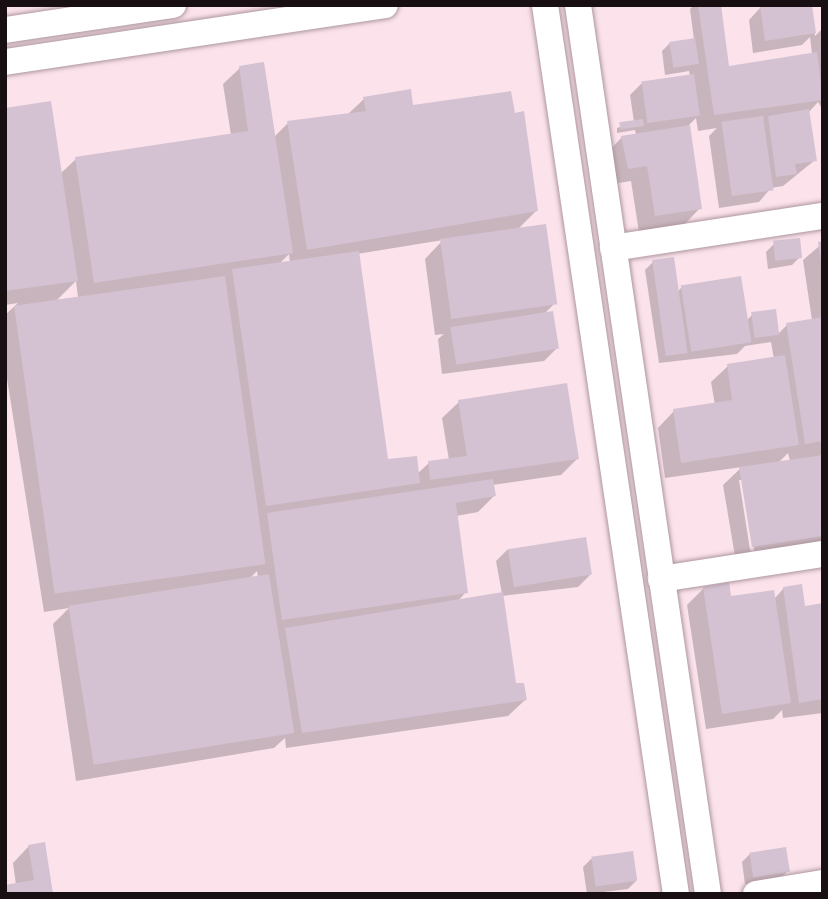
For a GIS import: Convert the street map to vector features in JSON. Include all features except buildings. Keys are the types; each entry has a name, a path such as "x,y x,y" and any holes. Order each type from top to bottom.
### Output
{"street":[{"path":"5,30 173,5"},
{"path":"5,62 386,5"},
{"path":"545,5 676,894"},
{"path":"578,5 708,894"},
{"path":"613,248 823,216"},
{"path":"661,579 823,554"},
{"path":"756,894 823,883"}]}
